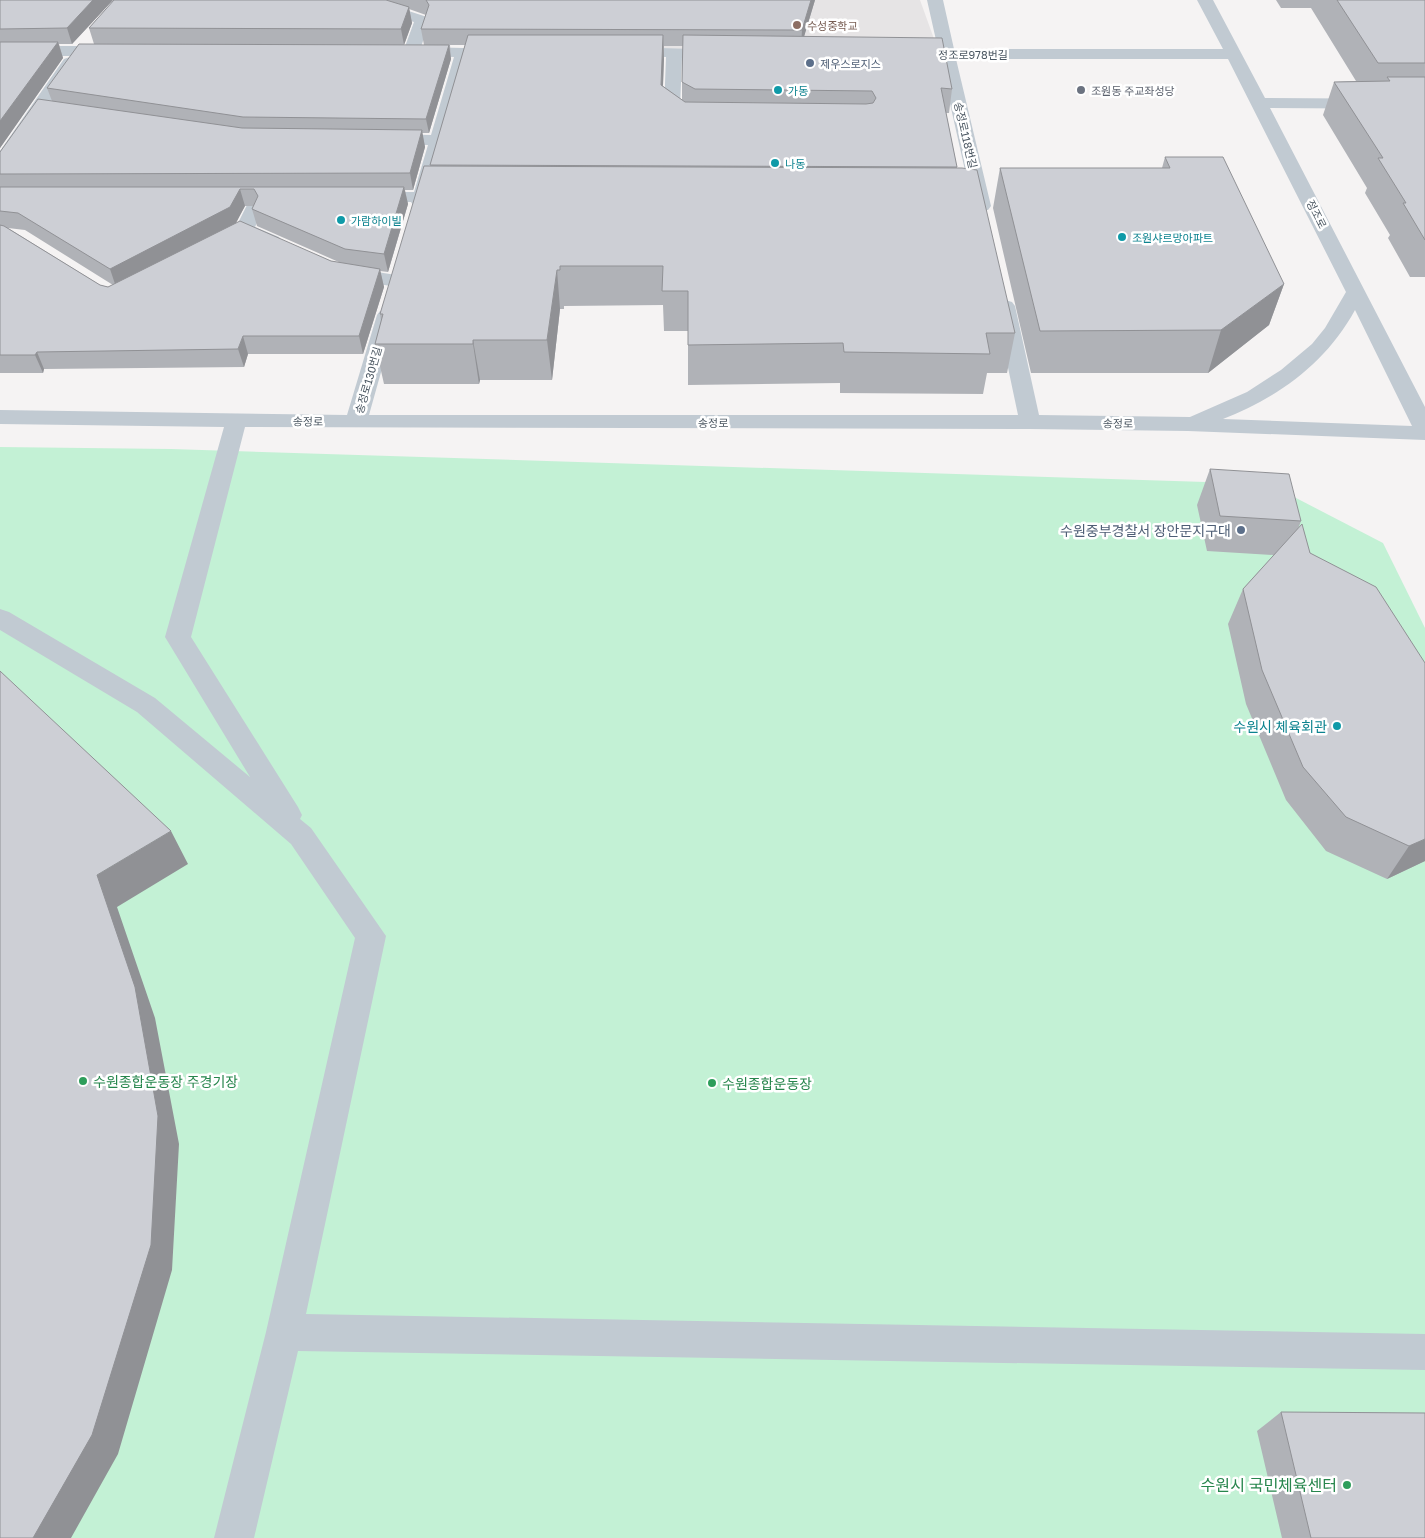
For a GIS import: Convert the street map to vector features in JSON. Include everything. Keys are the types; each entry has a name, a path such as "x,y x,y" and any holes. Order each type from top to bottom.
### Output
{"street":[{"path":"323,0 369,3 422,20 411,52"},
{"name":"송정로118번길","path":"935,0 986,219"},
{"name":"정조로","path":"1205,0 1260,103 1425,429"},
{"path":"0,164 78,51 91,36"},
{"path":"0,50 127,51"},
{"path":"392,52 513,52"},
{"path":"416,216 463,52"},
{"path":"613,52 732,53"},
{"path":"674,53 672,110 692,121 711,121"},
{"name":"정조로978번길","path":"888,54 1234,54"},
{"path":"1260,103 1425,104"},
{"path":"39,108 59,111"},
{"path":"370,139 437,140"},
{"path":"227,238 244,229 270,197 241,197"},
{"path":"355,197 470,197"},
{"path":"962,200 981,200"},
{"path":"244,229 289,249"},
{"name":"송정로130번길","path":"356,422 402,263"},
{"path":"325,265 343,273 396,282"},
{"path":"1000,287 1030,422"},
{"path":"1188,424 1229,409 1271,388 1305,362 1332,332 1356,292"},
{"name":"송정로","path":"0,417 356,422 1030,422 1188,424 1425,433"},
{"path":"234,1538 284,1332 371,936 301,836 178,637 230,449 236,420"},
{"path":"0,618 146,705 301,836"},
{"path":"284,1332 1425,1352"}],"shaded area":[{"name":"수성중학교","path":"631,0 920,0 938,50 663,49"}],"green space":[{"name":"수원종합운동장","path":"0,447 171,449 1269,484 1383,543 1425,628 1425,1538 0,1538"}],"building":[{"path":"0,0 93,0 67,28 0,29"},
{"path":"114,0 386,0 409,7 401,29 89,28"},
{"path":"426,0 811,0 802,30 421,29 429,5"},
{"path":"1337,0 1425,0 1425,63 1378,63"},
{"path":"468,35 663,35 661,85 685,102 866,104 873,103 876,98 872,91 695,89 682,82 683,35 942,38 952,89 941,88 957,167 430,165"},
{"path":"0,42 58,42 0,121"},
{"path":"79,44 449,45 426,119 243,117 47,88"},
{"path":"1387,77 1425,77 1425,240 1403,203 1406,203 1378,158 1383,158 1334,82 1390,81"},
{"path":"38,99 242,128 422,130 410,173 0,174 0,152"},
{"path":"1165,157 1223,157 1284,284 1221,330 1040,331 1000,168 1170,168"},
{"path":"424,166 962,168 977,170 1015,333 986,333 990,354 844,352 843,343 688,345 688,291 662,291 663,266 560,266 560,270 557,270 547,340 473,340 473,344 375,344 383,314 380,314"},
{"path":"0,187 404,187 384,254 345,249 252,209 258,196 254,189 240,189 230,207 110,269 18,213 0,211"},
{"path":"240,221 331,261 380,269 359,336 243,336 238,349 37,352 35,355 0,355 0,225 100,285 108,287"},
{"path":"1210,469 1289,474 1301,521 1220,516"},
{"name":"수원시 체육회관","path":"1302,524 1310,553 1376,587 1425,663 1425,839 1409,846 1346,817 1303,767 1262,670 1243,589"},
{"name":"수원종합운동장 주경기장","path":"0,671 171,831 97,875 135,987 158,1116 151,1245 92,1435 33,1538 0,1538"},
{"name":"수원시 국민체육센터","path":"1281,1412 1425,1413 1425,1538 1311,1538"}],"place":[{"name":"수성중학교","path":"797,25"},
{"name":"제우스로지스","path":"810,63"},
{"name":"가동","path":"778,90"},
{"name":"조원동 주교좌성당","path":"1081,90"},
{"name":"나동","path":"775,163"},
{"name":"가람하이빌","path":"341,220"},
{"name":"조원샤르망아파트","path":"1122,237"},
{"name":"수원중부경찰서 장안문지구대","path":"1241,530"},
{"name":"수원시 체육회관","path":"1337,726"},
{"name":"수원종합운동장 주경기장","path":"83,1081"},
{"name":"수원종합운동장","path":"712,1083"},
{"name":"수원시 국민체육센터","path":"1347,1485"}]}
